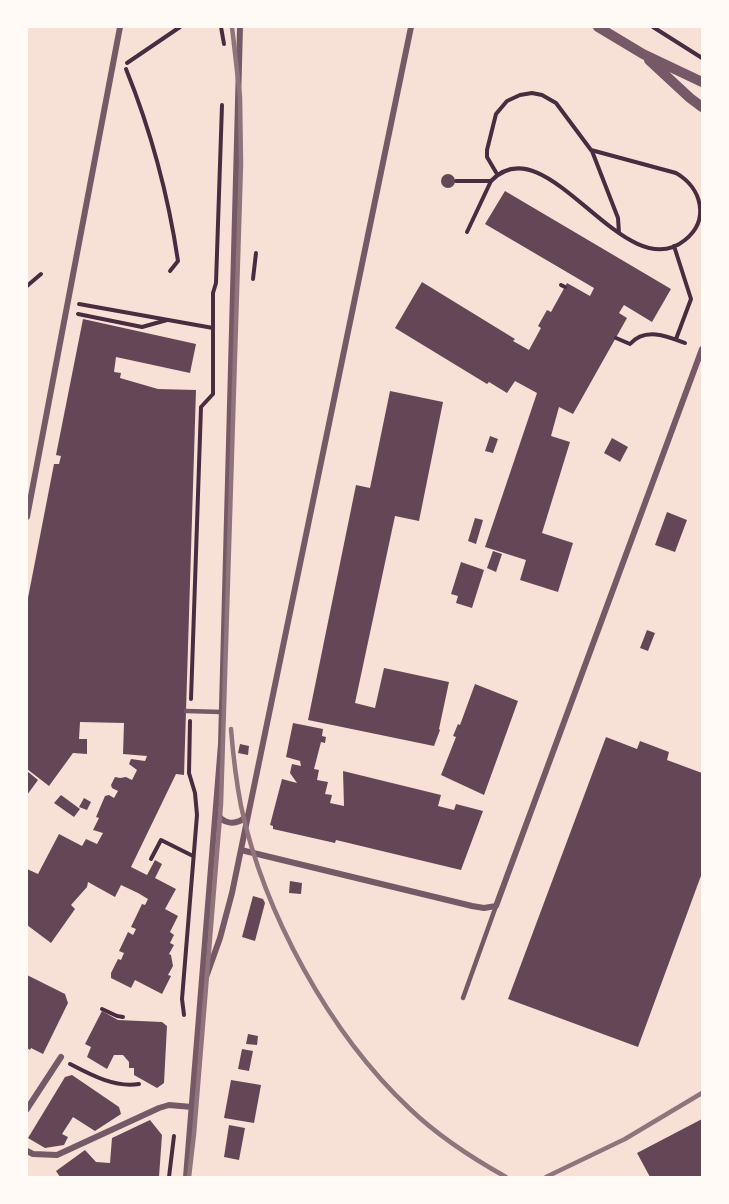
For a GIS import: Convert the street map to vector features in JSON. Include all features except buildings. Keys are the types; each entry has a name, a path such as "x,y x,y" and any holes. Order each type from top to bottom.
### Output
{"street":[{"path":"27,517 120,27"},
{"path":"186,1177 222,712 240,27"},
{"path":"202,989 220,938 241,850 411,27"},
{"path":"598,27 643,54 702,82"},
{"path":"643,54 702,107"},
{"path":"241,850 472,906 484,908 496,906 702,349"},
{"path":"216,808 220,819 231,823 240,821 248,813"},
{"path":"27,1109 60,1057"},
{"path":"27,1151 33,1154 57,1155 159,1108 169,1105 192,1107"}],"lane":[{"path":"188,711 222,712"},
{"path":"463,998 496,906"}],"path":[{"path":"124,65 180,27"},
{"path":"221,27 225,45"},
{"path":"653,27 702,58"},
{"path":"121,56 140,105 167,193 178,261 170,271"},
{"path":"497,174 487,157 491,127 501,106 525,93 542,95 556,103 591,150 618,218 619,233"},
{"path":"184,1020 182,999 197,815 195,793 189,773 188,711 201,407 213,394 213,328 222,105"},
{"path":"467,232 491,181 497,174 503,171 523,169 544,176 566,189 633,242 651,248 674,246 684,242 693,232 699,222 701,210 693,187 686,179 676,173 591,150"},
{"path":"456,181 491,181"},
{"path":"674,246 691,299 676,339"},
{"path":"253,279 256,253"},
{"path":"27,286 42,274"},
{"path":"75,303 213,328"},
{"path":"84,315 113,324 142,327 168,320"},
{"path":"616,338 630,344 637,338 659,334 685,343"},
{"path":"152,859 161,840 193,856"},
{"path":"102,1009 123,1017"},
{"path":"60,1057 95,1077 128,1086 139,1084"},
{"path":"169,1177 179,1106"}],"railway":[{"path":"189,1177 221,804 241,164 240,97 232,27"},
{"path":"231,729 241,806 266,888 283,929 327,1008 380,1079 410,1109 456,1146 506,1177"},
{"path":"546,1177 625,1139 702,1093"}]}
